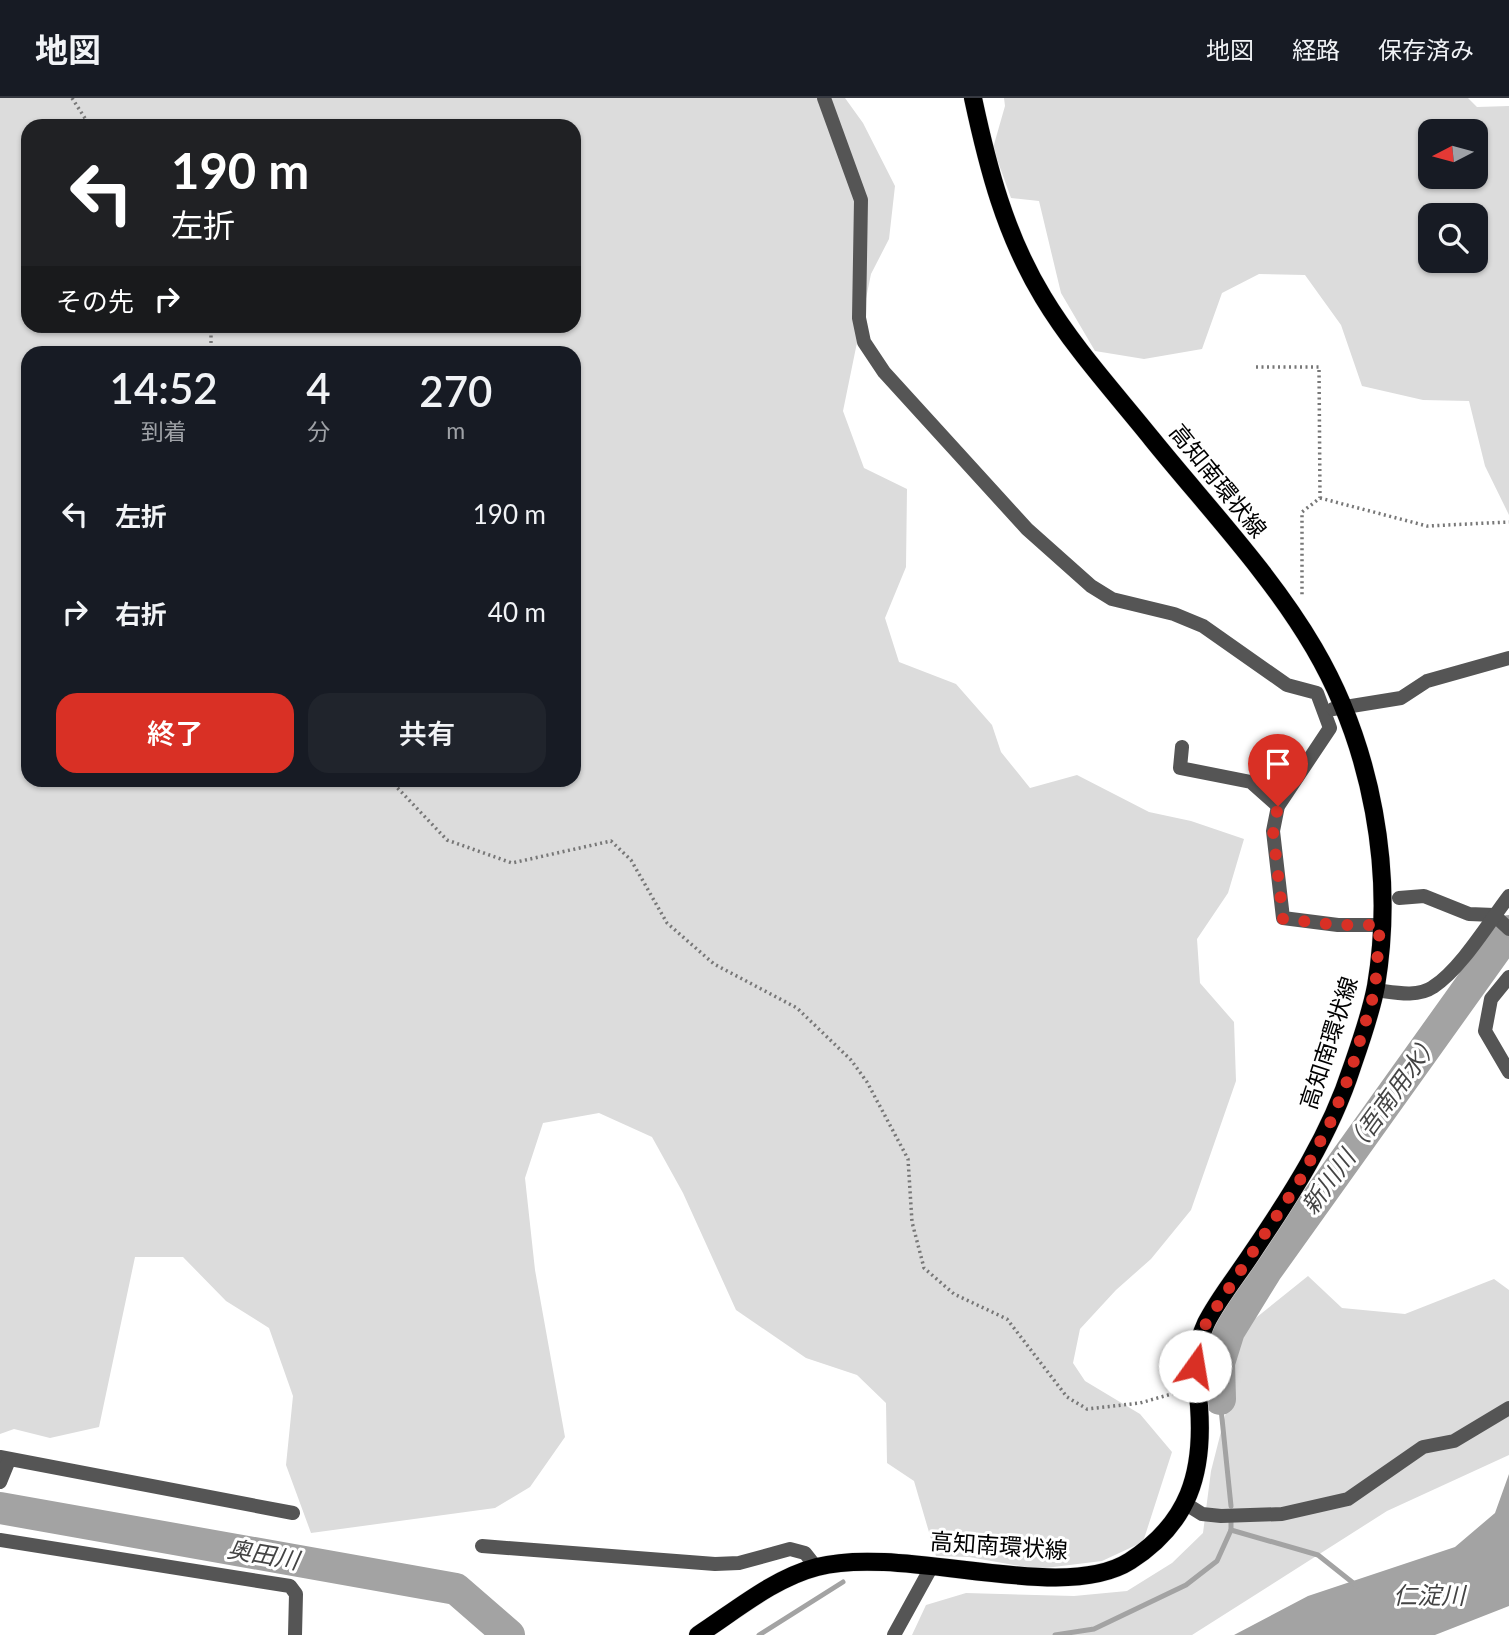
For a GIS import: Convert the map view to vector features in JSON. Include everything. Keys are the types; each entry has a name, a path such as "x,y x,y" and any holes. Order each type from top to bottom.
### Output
{"main road":[{"name":"高知南環状線","path":"698,1635 777,1583 817,1567 870,1560 1046,1576 1086,1577 1125,1564 1158,1540 1186,1504 1198,1474 1201,1434 1195,1366 1206,1323 1299,1182 1331,1121 1351,1071 1375,990 1382,872 1373,807 1360,755 1343,706 1314,648 1269,582 1100,375 1044,298 1007,228 987,164 973,98"}],"street":[{"path":"824,98 861,200 859,318 864,342 884,372 1027,529 1091,586 1112,599 1174,614 1203,626 1287,685 1317,693 1330,728 1278,806 1273,831 1283,919 1338,925 1380,925"},
{"path":"1325,712 1343,706 1401,698 1427,681 1509,658"},
{"path":"1182,747 1180,768 1251,782 1278,806"},
{"path":"1399,898 1424,896 1469,914 1502,922"},
{"path":"1375,990 1406,994 1432,989 1502,922 1509,896"},
{"path":"1509,977 1491,999 1485,1031 1509,1072"},
{"path":"1186,1504 1202,1514 1258,1515 1282,1514 1348,1499 1423,1447 1454,1441 1509,1408"},
{"path":"0,1482 4,1459 293,1513"},
{"path":"0,1540 290,1586 296,1594 295,1635"},
{"path":"482,1546 715,1564 739,1563 790,1549 805,1553 817,1567"},
{"path":"894,1635 932,1566"}],"path":[{"path":"72,98 86,119"},
{"path":"1256,367 1319,367 1320,498"},
{"path":"1320,498 1427,526 1509,522"},
{"path":"1307,604 1301,593 1302,512 1320,498"},
{"path":"397,787 447,840 512,863 611,841 631,860 667,923 714,964 797,1008 851,1060 867,1082 908,1159 912,1222 923,1268 954,1294 1007,1319 1067,1397 1087,1409 1112,1409 1197,1387"}],"shaded area":[{"path":"0,98 845,98 863,123 895,186 889,239 871,274 843,411 864,468 907,489 906,567 885,618 899,662 956,684 992,725 1001,752 1030,788 1077,775 1149,812 1191,821 1244,839 1228,893 1197,939 1200,983 1234,1022 1236,1081 1191,1210 1151,1259 1116,1290 1080,1329 1073,1363 1085,1381 1140,1414 1172,1452 1143,1542 1102,1561 1037,1569 969,1557 936,1556 914,1481 887,1463 886,1403 857,1375 806,1358 736,1310 683,1193 652,1137 599,1113 543,1123 525,1178 535,1270 565,1437 530,1487 495,1508 311,1533 286,1465 293,1396 269,1328 226,1301 183,1257 135,1257 99,1427 50,1438 14,1429 0,1434"},
{"path":"1004,98 1468,98 1477,107 1509,106 1509,515 1485,466 1469,401 1423,400 1362,386 1341,325 1305,275 1259,274 1222,293 1202,349 1144,359 1095,351 1061,293 1039,201 1011,198 993,148 1005,106"},
{"path":"1308,1276 1342,1308 1405,1314 1494,1279 1509,1290 1509,1455 1387,1511 1192,1635 912,1635 926,1605 966,1593 1074,1596 1127,1591 1172,1563 1203,1533 1211,1471 1226,1412 1229,1370 1247,1325"}],"water":[{"name":"仁淀川","path":"1509,1474 1509,1606 1435,1635 1234,1635 1308,1596 1455,1547 1495,1513"}],"waterway":[{"name":"新川川（吾南用水）","path":"1220,1399 1219,1363 1229,1331 1266,1271 1509,931"},
{"path":"1220,1399 1231,1506"},
{"name":"奥田川","path":"0,1508 456,1589 509,1635"},
{"path":"1055,1635 1094,1629 1186,1585 1217,1561 1231,1530 1231,1522"},
{"path":"1231,1530 1318,1555 1357,1586"},
{"path":"759,1635 843,1582"}],"route":[{"path":"1195,1366 1206,1323 1299,1182 1331,1121 1351,1071 1375,990 1380,925 1338,925 1283,919 1273,831 1278,806"}]}
